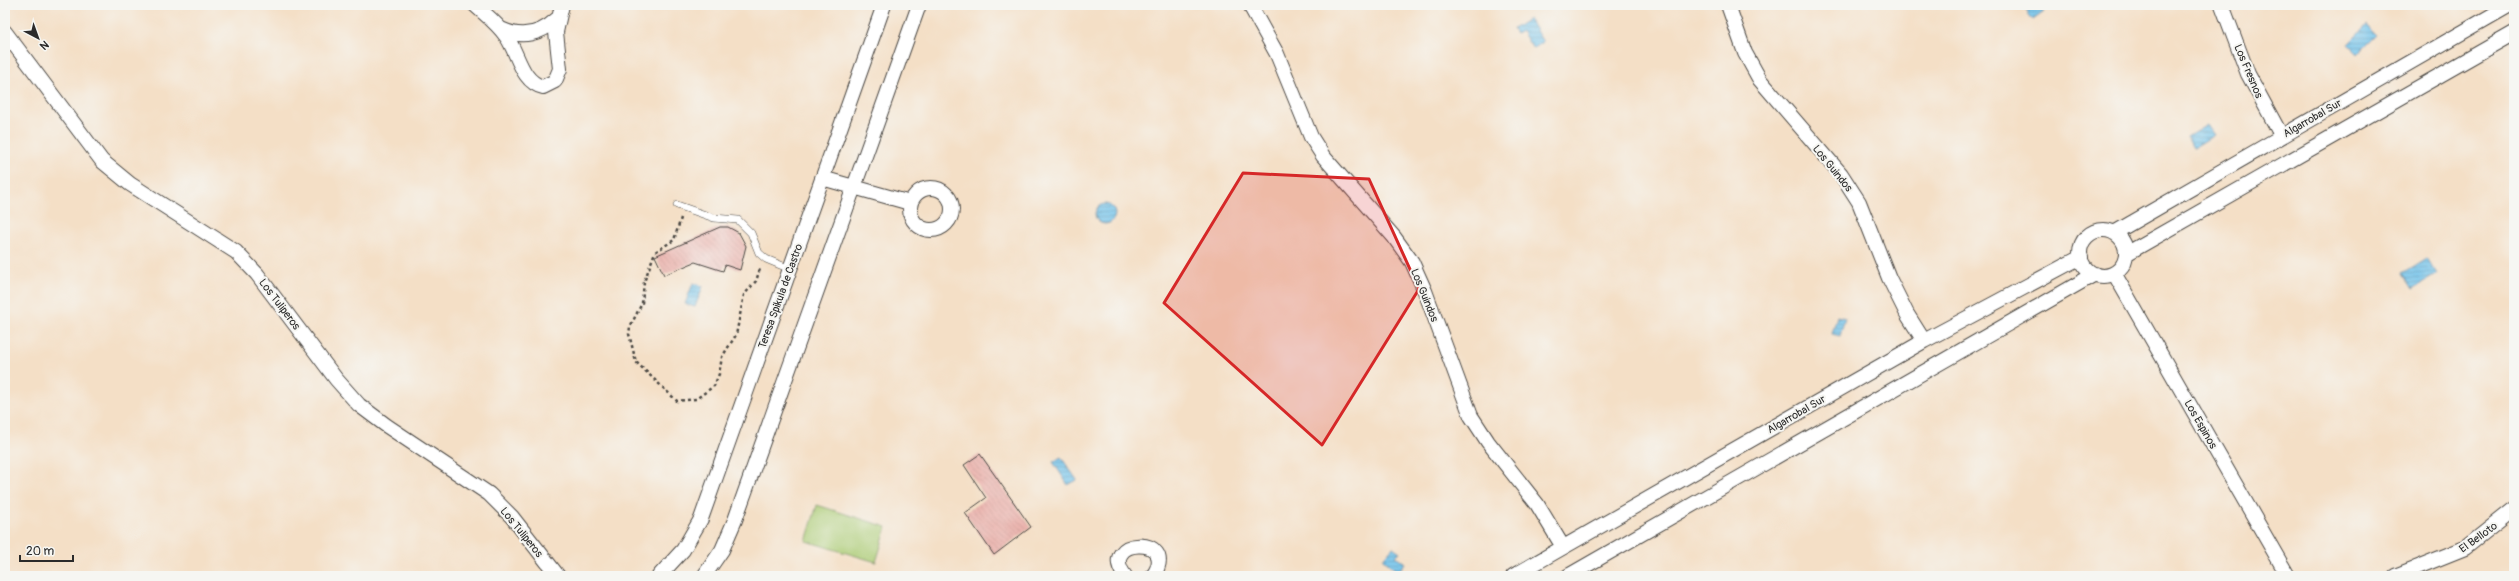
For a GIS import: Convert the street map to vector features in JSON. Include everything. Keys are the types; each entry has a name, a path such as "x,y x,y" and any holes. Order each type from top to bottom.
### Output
{"street":[{"path":"475,5 501,29 511,43 527,78 537,86 547,86 555,81 560,69 556,32 557,19 562,5"},
{"name":"Teresa Spikula de Castro","path":"659,576 683,550 701,519 884,5"},
{"path":"704,576 722,550 735,520 919,5"},
{"name":"Los Guindos","path":"1728,5 1745,53 1760,80 1841,174 1859,202 1889,278 1907,314 1924,341"},
{"name":"Los Fresnos","path":"2222,5 2248,74 2281,135"},
{"name":"Algarrobal Sur","path":"2114,233 2281,135 2510,5"},
{"name":"Los Guindos","path":"1249,6 1277,54 1312,137 1323,156 1394,237 1412,262 1423,286 1471,416 1488,442 1537,504 1563,547"},
{"path":"501,29 517,35 533,34 542,30 557,19"},
{"name":"Los Tuliperos","path":"5,32 102,162 130,184 236,252 257,274 336,379 359,405 387,426 489,494 512,517 558,576"},
{"path":"2126,254 2514,33"},
{"path":"822,178 910,203"},
{"path":"2102,230 2114,233 2123,242 2126,254 2122,265 2114,273 2108,275 2095,274 2086,267 2081,257 2082,244 2090,234 2102,230"},
{"name":"Algarrobal Sur","path":"1513,576 1924,341 2081,257"},
{"name":"Los Espinos","path":"2114,273 2288,576"},
{"path":"1568,576 2095,274"},
{"name":"El Belloto","path":"2395,576 2466,548 2514,509"},
{"path":"1125,576 1121,570 1121,558 1127,548 1138,544 1150,547 1158,558 1157,570 1153,576"}],"lane":[{"path":"677,205 714,218 738,220 751,233 759,253 764,257 790,269"}],"path":[{"path":"685,207 674,240 655,252 644,282 642,303 630,327 629,334 636,362 677,401 696,399 714,386 719,374 722,357 736,335 744,295 756,281 764,257"}],"highlighted area":[{"path":"1243,173 1369,179 1419,289 1322,445 1164,303"}],"green space":[{"path":"817,505 887,527 876,562 806,541"}],"water":[{"path":"2022,5 2039,5 2044,12 2033,20"},
{"path":"1529,19 1543,42 1533,49 1522,31 1516,34 1513,29"},
{"path":"2367,25 2377,35 2358,54 2348,44"},
{"path":"2207,125 2214,135 2193,148 2187,137"},
{"path":"1105,204 1112,207 1115,214 1112,221 1105,224 1098,221 1095,214 1098,207"},
{"path":"2427,258 2437,274 2413,289 2403,273"},
{"path":"693,283 703,286 695,307 685,304"},
{"path":"1837,316 1845,318 1840,336 1832,334"},
{"path":"1061,457 1077,480 1068,485 1053,462"},
{"path":"1393,547 1400,552 1396,556 1405,563 1398,572 1383,559"}],"building":[{"path":"720,227 728,227 739,233 746,246 740,270 725,265 723,271 695,262 664,275 655,256"},
{"path":"980,454 1031,527 994,555 965,513 986,498 964,465"}]}
